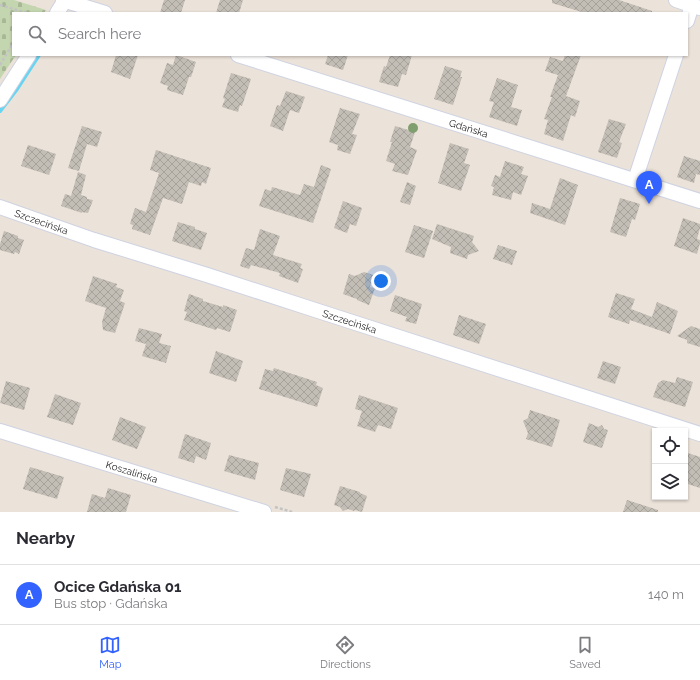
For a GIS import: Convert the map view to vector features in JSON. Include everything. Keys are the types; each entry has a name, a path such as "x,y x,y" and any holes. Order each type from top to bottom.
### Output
{"street":[{"path":"58,12 64,0 101,12"},
{"path":"676,0 696,6 688,19"},
{"path":"0,100 28,56"},
{"name":"Gdańska","path":"241,56 700,201"},
{"path":"635,180 676,56"},
{"name":"Szczecińska","path":"0,207 94,240 700,434"},
{"name":"Koszalińska","path":"0,431 264,512"}],"path":[{"path":"0,5 24,12"},
{"path":"0,65 12,44"}],"green space":[{"path":"0,0 14,0 46,10 45,12 12,12 12,56 15,56 0,79"}],"building":[{"path":"164,0 185,0 181,12 160,12"},
{"path":"220,0 243,0 239,12 216,12"},
{"path":"552,0 619,0 652,12 582,12 552,3"},
{"path":"116,56 138,56 130,79 111,72"},
{"path":"176,56 196,62 183,95 167,90 168,86 160,83 167,63 173,65"},
{"path":"328,56 348,56 343,70 325,64"},
{"path":"390,56 412,56 406,75 402,74 398,87 379,82 384,66 386,67"},
{"path":"565,56 581,56 566,96 580,101 575,117 571,115 563,141 544,134 548,120 544,119 558,75 545,71 550,57 563,61"},
{"path":"445,66 462,71 460,77 462,77 453,105 434,99"},
{"path":"231,73 251,79 242,106 240,105 238,112 222,107 225,99 223,98"},
{"path":"497,78 518,85 511,107 522,110 517,126 489,117 494,102 489,101"},
{"path":"286,91 305,97 299,113 290,110 283,131 270,126 277,105 280,106"},
{"path":"340,108 360,114 352,134 357,135 350,154 337,150 338,145 329,142"},
{"path":"609,119 626,124 619,142 622,143 617,158 598,152"},
{"path":"82,126 102,132 97,147 87,144 79,171 68,168"},
{"path":"395,126 415,132 410,147 417,150 408,175 392,171 395,164 386,161"},
{"path":"450,143 469,149 464,163 470,165 461,191 438,183"},
{"path":"28,145 56,154 49,175 21,166"},
{"path":"156,150 211,168 206,184 202,182 201,186 189,182 182,204 163,198 150,235 132,229 133,225 130,224 135,208 146,212 159,173 150,170"},
{"path":"684,156 700,161 700,175 696,174 694,183 677,177"},
{"path":"505,161 524,167 521,174 528,176 521,195 513,192 511,200 492,195 494,187 491,186 495,175 500,177"},
{"path":"321,165 331,169 313,223 259,206 265,189 271,191 272,187 300,195 304,184 314,187"},
{"path":"78,172 86,175 81,195 87,197 87,199 93,200 88,213 82,213 61,206 65,194 71,196"},
{"path":"560,178 578,185 565,225 530,213 532,203 550,209"},
{"path":"407,182 416,186 410,205 400,202"},
{"path":"620,198 640,204 635,220 632,219 626,237 610,232"},
{"path":"343,201 362,208 356,226 350,224 347,233 334,228"},
{"path":"683,218 700,224 697,239 700,240 700,243 697,254 674,246"},
{"path":"178,222 195,227 195,229 207,233 201,250 172,241"},
{"path":"437,224 474,236 472,242 479,251 468,255 467,259 450,253 451,247 432,239"},
{"path":"414,225 433,231 424,258 405,252"},
{"path":"260,229 280,236 273,255 302,264 300,268 303,269 298,283 279,276 280,273 251,265 249,269 240,266 246,248 254,250"},
{"path":"4,231 24,240 19,254 0,250 0,244"},
{"path":"498,245 517,251 512,265 493,259"},
{"path":"364,272 374,275 370,287 375,288 369,305 343,294 349,274 355,276"},
{"path":"93,276 117,284 116,287 124,290 120,301 125,303 115,333 103,330 102,322 106,308 85,301"},
{"path":"616,293 635,299 631,309 652,317 657,302 678,311 670,334 630,320 629,324 608,317"},
{"path":"189,294 203,299 203,301 223,307 223,305 237,310 230,332 217,328 216,330 184,320 187,312 184,311"},
{"path":"395,295 422,304 416,324 405,321 407,317 390,311"},
{"path":"459,315 486,324 479,344 453,335"},
{"path":"691,326 700,329 700,347 687,343 687,340 677,336"},
{"path":"139,328 162,334 159,343 171,346 166,363 142,356 146,344 135,341"},
{"path":"216,351 243,361 236,382 209,373"},
{"path":"603,361 621,367 615,384 597,378"},
{"path":"274,368 317,382 316,385 323,388 317,407 259,389 265,369 273,371"},
{"path":"677,377 693,382 685,407 653,397 658,383 663,380 675,383"},
{"path":"6,381 30,388 24,410 0,403"},
{"path":"55,394 81,403 73,425 47,417"},
{"path":"359,395 398,408 391,429 378,425 375,432 357,426 362,411 355,409"},
{"path":"530,410 560,420 552,447 526,439 528,433 523,421 528,418"},
{"path":"120,417 146,427 137,449 112,440"},
{"path":"589,423 598,427 602,425 604,429 608,430 602,448 583,442"},
{"path":"185,434 211,443 206,460 196,456 194,463 178,458"},
{"path":"688,453 700,457 700,488 688,484"},
{"path":"229,455 259,463 255,480 224,471"},
{"path":"30,467 64,477 57,499 23,489"},
{"path":"286,468 311,474 304,497 280,490"},
{"path":"340,486 360,492 367,496 362,512 348,509 343,511 340,507 334,505"},
{"path":"108,488 131,495 126,512 87,512 92,494 105,498"},
{"path":"627,500 658,510 658,512 623,512"}],"waterway":[{"path":"0,111 17,89 38,56"}],"place":[{"name":"Ocice Gdańska 01","path":"649,204"}]}
